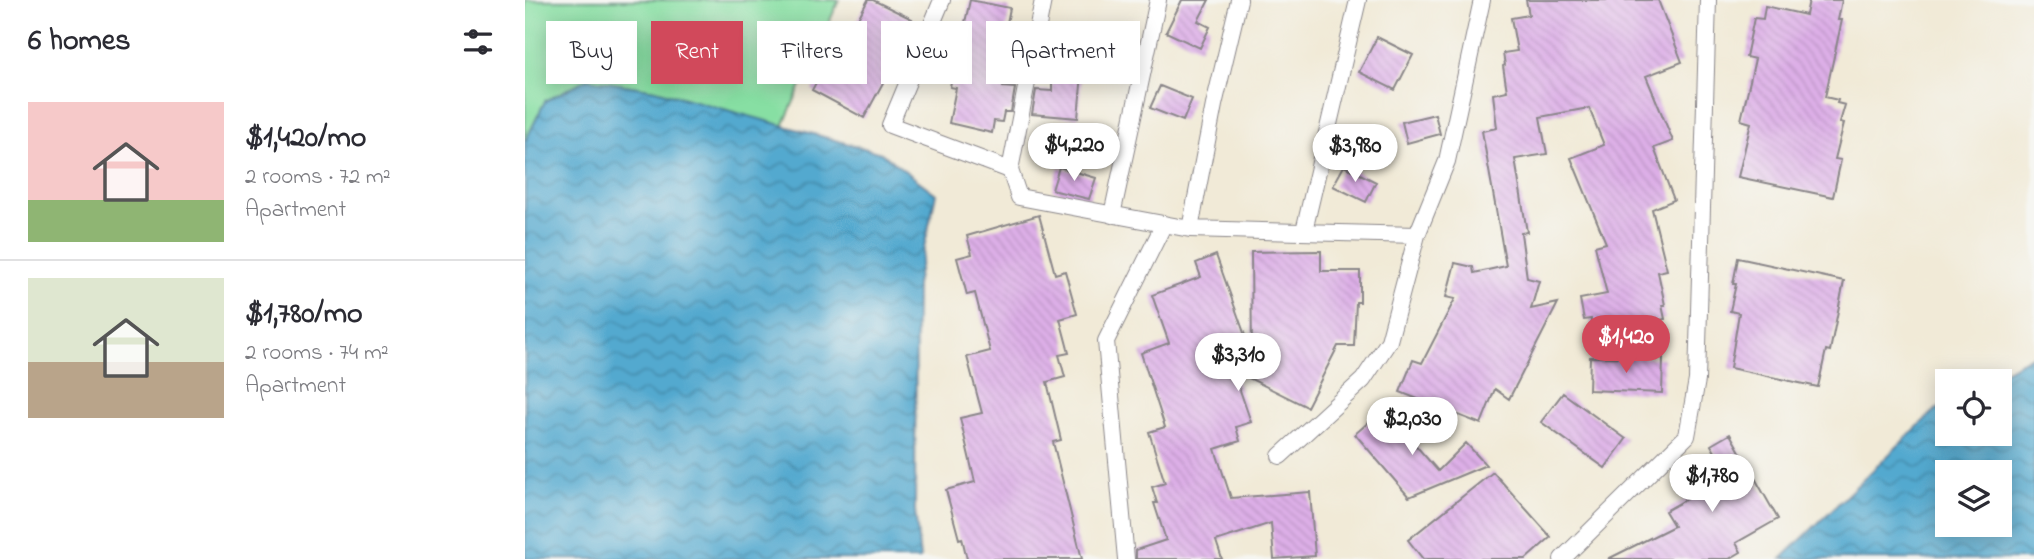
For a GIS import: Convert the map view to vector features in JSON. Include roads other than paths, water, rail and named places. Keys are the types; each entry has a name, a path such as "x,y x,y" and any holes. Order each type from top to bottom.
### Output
{"lane":[{"path":"942,0 890,125 1010,170"},
{"path":"1043,0 1010,170 1019,197 1190,229 1417,235"},
{"path":"1112,215 1158,0"},
{"path":"1190,229 1213,105 1239,0"},
{"path":"1304,231 1358,0"},
{"path":"1280,456 1363,380 1389,341 1417,235 1447,160 1482,0"},
{"path":"1562,559 1688,436 1697,380 1708,0"},
{"path":"1126,559 1106,341 1164,224"}],"water":[{"path":"577,84 618,84 656,90 881,153 936,194 916,284 915,510 920,559 525,559 525,142 545,101"},
{"path":"2034,355 2034,559 1781,559 1934,411 1935,446 2012,446 2012,369 2008,369"}]}
